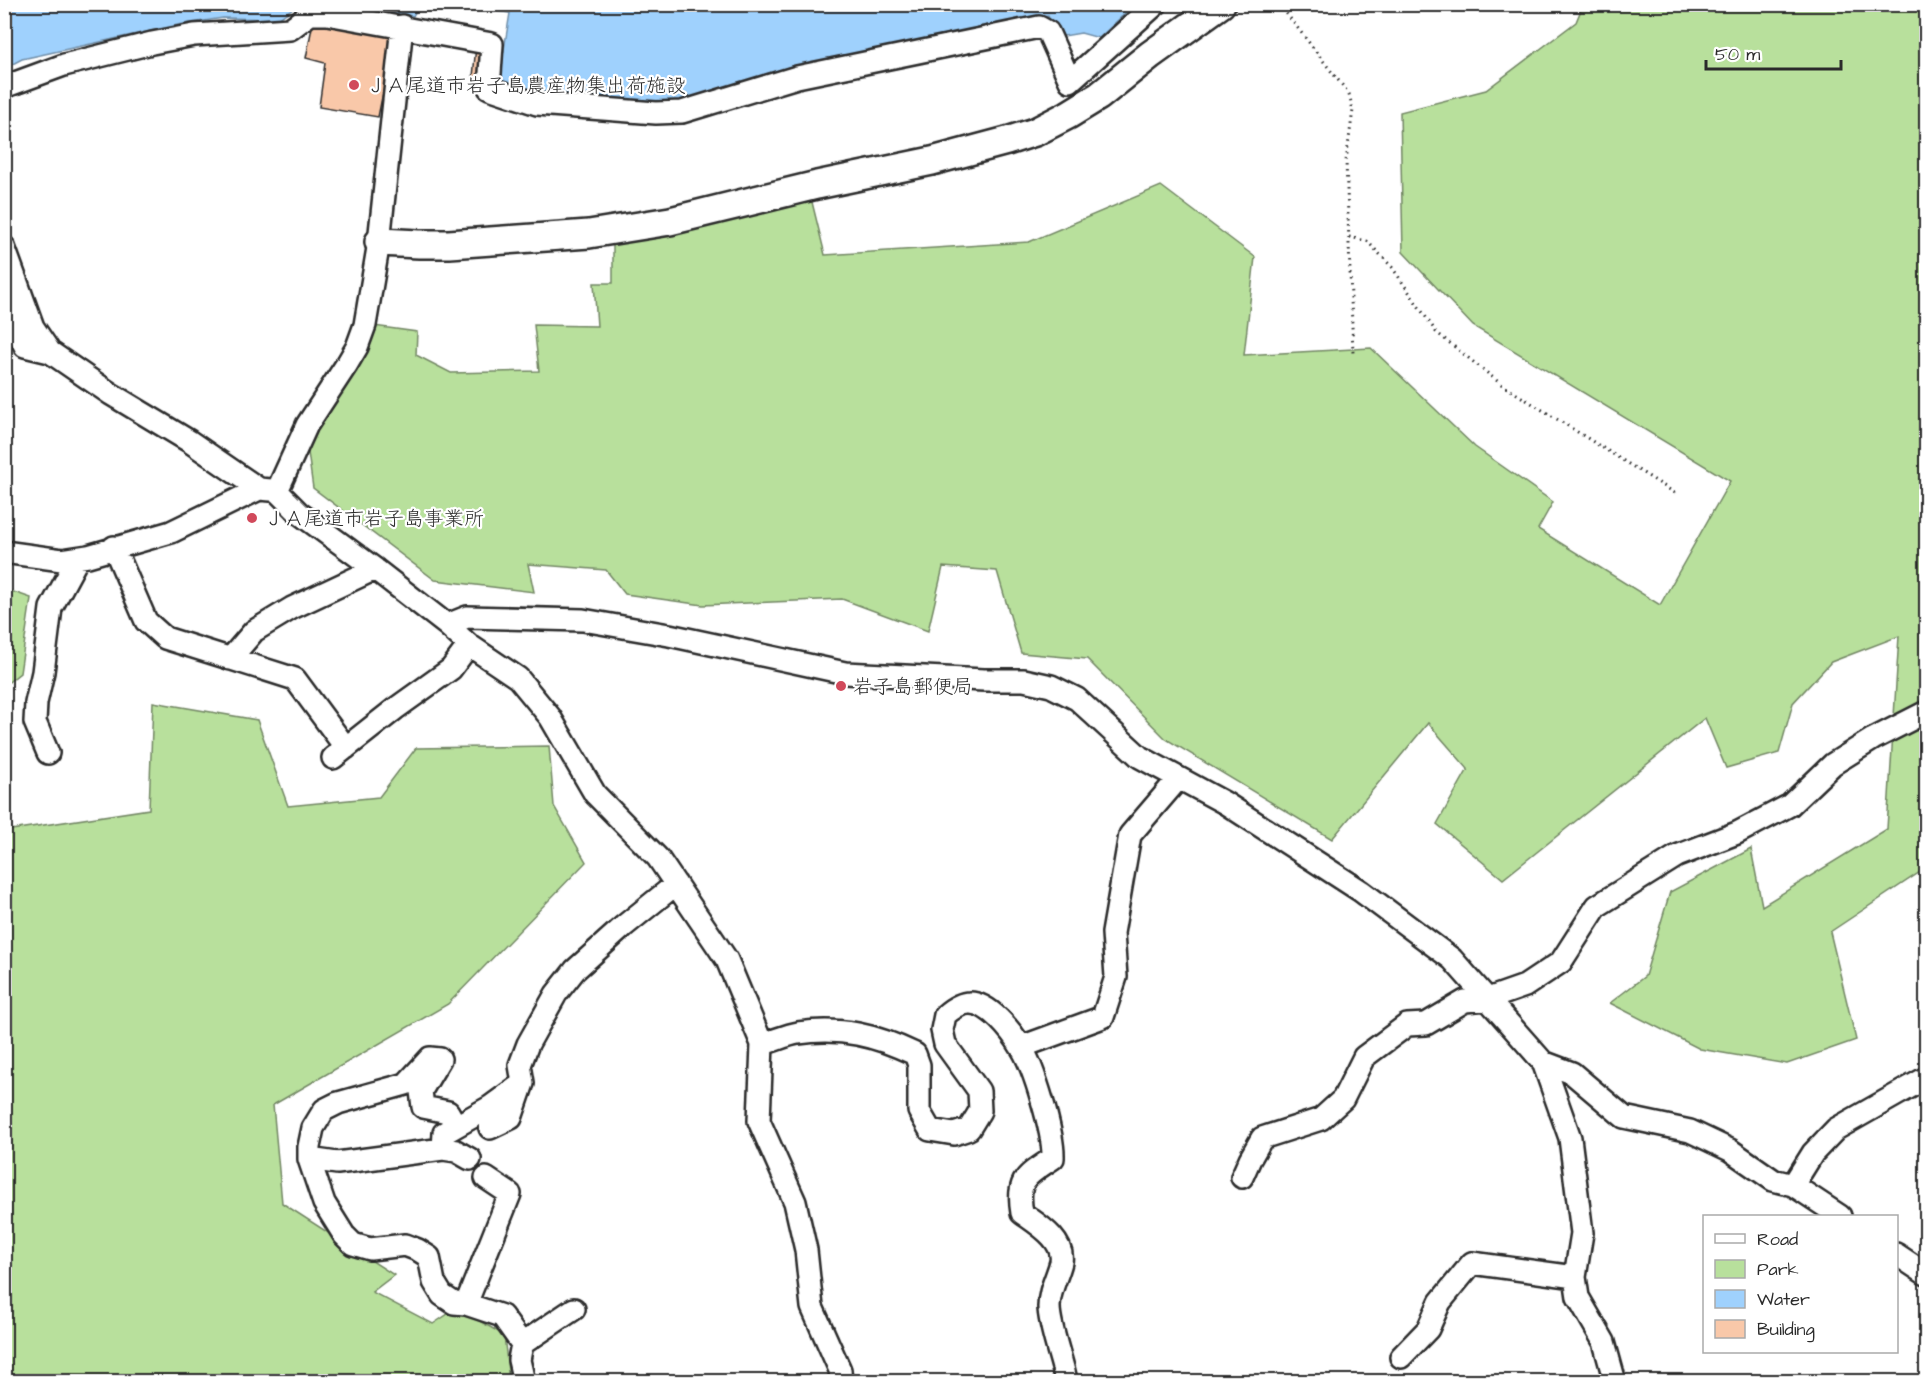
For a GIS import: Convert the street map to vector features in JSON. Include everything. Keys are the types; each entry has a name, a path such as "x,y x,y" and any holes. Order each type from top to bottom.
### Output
{"street":[{"path":"4,87 64,65 152,44 194,35 290,29 310,14 327,14 492,44 489,88 537,104 656,113 682,112 796,77 1039,27 1048,32 1070,81 1156,4"},
{"path":"379,242 449,244 601,232 670,221 817,185 932,161 1007,141 1035,132 1068,116 1100,96 1150,55 1221,4"},
{"path":"4,552 62,560 78,558 171,532 268,490 357,347 365,325 379,242 402,26"},
{"path":"4,247 33,327 50,352"},
{"path":"5,308 25,346 50,352 111,394 268,490 375,569 469,645 518,678 550,717 595,794 658,858 727,960 762,1044 759,1121 795,1202 806,1250 812,1307 840,1370 841,1382"},
{"path":"114,547 146,621 165,638 295,679 340,753 395,709 451,669 469,645"},
{"path":"48,753 35,722 36,703 43,672 51,608 78,558"},
{"path":"230,659 254,631 292,608 375,569"},
{"path":"447,625 466,617 583,620 669,635 845,673 984,681 1024,680 1051,686 1077,699 1140,757 1225,803 1361,891 1452,959 1543,1062 1570,1138 1582,1233 1575,1277 1578,1298 1604,1342 1614,1382"},
{"path":"1242,1176 1262,1138 1321,1119 1343,1099 1364,1057 1407,1025 1426,1024 1465,1001 1488,999 1525,986 1561,962 1597,906 1677,856 1737,833 1790,805 1833,764 1873,739 1926,712"},
{"path":"1021,1047 1103,1017 1116,976 1113,933 1130,835 1172,786 1175,776"},
{"path":"490,1128 511,1118 523,1083 519,1065 556,994 575,970 676,884"},
{"path":"762,1044 797,1033 846,1031 887,1041 915,1054 919,1065 919,1111 930,1130 954,1134 969,1129 975,1120 980,1111 979,1091 945,1044 942,1030 945,1015 955,1007 971,1002 990,1010 1003,1023 1021,1047 1032,1070 1054,1145 1053,1158 1025,1178 1019,1196 1022,1213 1046,1231 1058,1245 1061,1260 1050,1291 1049,1309 1065,1376 1063,1382"},
{"path":"456,1126 448,1113 423,1107 421,1091 440,1059 430,1058 406,1084 338,1103 324,1110 313,1128 309,1159 324,1203 353,1245 370,1249 405,1245 418,1250 429,1257 434,1282 442,1294 454,1303 466,1304 502,1316 522,1344"},
{"path":"1543,1062 1572,1073 1624,1117 1690,1131 1730,1150 1773,1180 1793,1185 1838,1215"},
{"path":"1793,1185 1813,1153 1836,1129 1926,1078"},
{"path":"443,1149 444,1133 490,1107 523,1083"},
{"path":"309,1159 337,1163 443,1149 456,1151 470,1158"},
{"path":"466,1304 510,1194 486,1178"},
{"path":"1898,1255 1926,1274"},
{"path":"1401,1357 1428,1329 1440,1302 1472,1263 1575,1277"},
{"path":"524,1382 519,1360 522,1344 574,1309"}],"path":[{"path":"1279,4 1348,94 1353,110 1346,161 1353,353"},
{"path":"1349,237 1367,242 1392,267 1436,332 1502,384 1678,495"}],"green space":[{"path":"1583,5 1926,5 1926,868 1830,932 1856,1040 1787,1064 1700,1049 1610,1003 1645,976 1670,892 1751,849 1762,906 1887,829 1899,636 1831,662 1793,703 1779,753 1726,768 1705,718 1503,879 1437,824 1468,769 1428,723 1332,839 1166,739 1087,659 1021,653 997,571 943,567 928,631 842,599 703,605 625,594 606,570 528,564 534,592 435,580 313,488 306,438 367,325 417,332 416,355 451,373 539,371 534,325 597,326 594,283 613,283 613,237 810,194 825,255 1029,242 1161,186 1255,257 1244,355 1371,348 1475,447 1553,502 1538,529 1660,605 1730,481 1473,326 1403,252 1400,112 1486,90 1576,22"},
{"path":"5,589 31,598 20,673 5,685"},
{"path":"153,702 257,720 288,806 379,797 416,748 549,746 554,806 586,862 448,1004 273,1105 282,1203 394,1275 372,1292 433,1324 457,1308 504,1335 509,1381 5,1382 5,831 149,809"}],"water":[{"path":"5,5 297,5 278,19 223,18 178,25 22,59 5,68"},
{"path":"348,5 419,5 413,16"},
{"path":"452,5 1134,5 1099,38 1081,33 1058,37 1048,16 942,35 798,69 673,106 551,95 499,80 510,13"}],"building":[{"name":"ＪＡ尾道市岩子島農産物集出荷施設","path":"313,22 395,33 378,117 319,107 325,63 306,58"},
{"path":"476,46 489,47 484,79 473,77"}],"place":[{"name":"ＪＡ尾道市岩子島農産物集出荷施設","path":"354,85"},
{"name":"ＪＡ尾道市岩子島事業所","path":"252,518"},
{"name":"岩子島郵便局","path":"841,686"}]}
